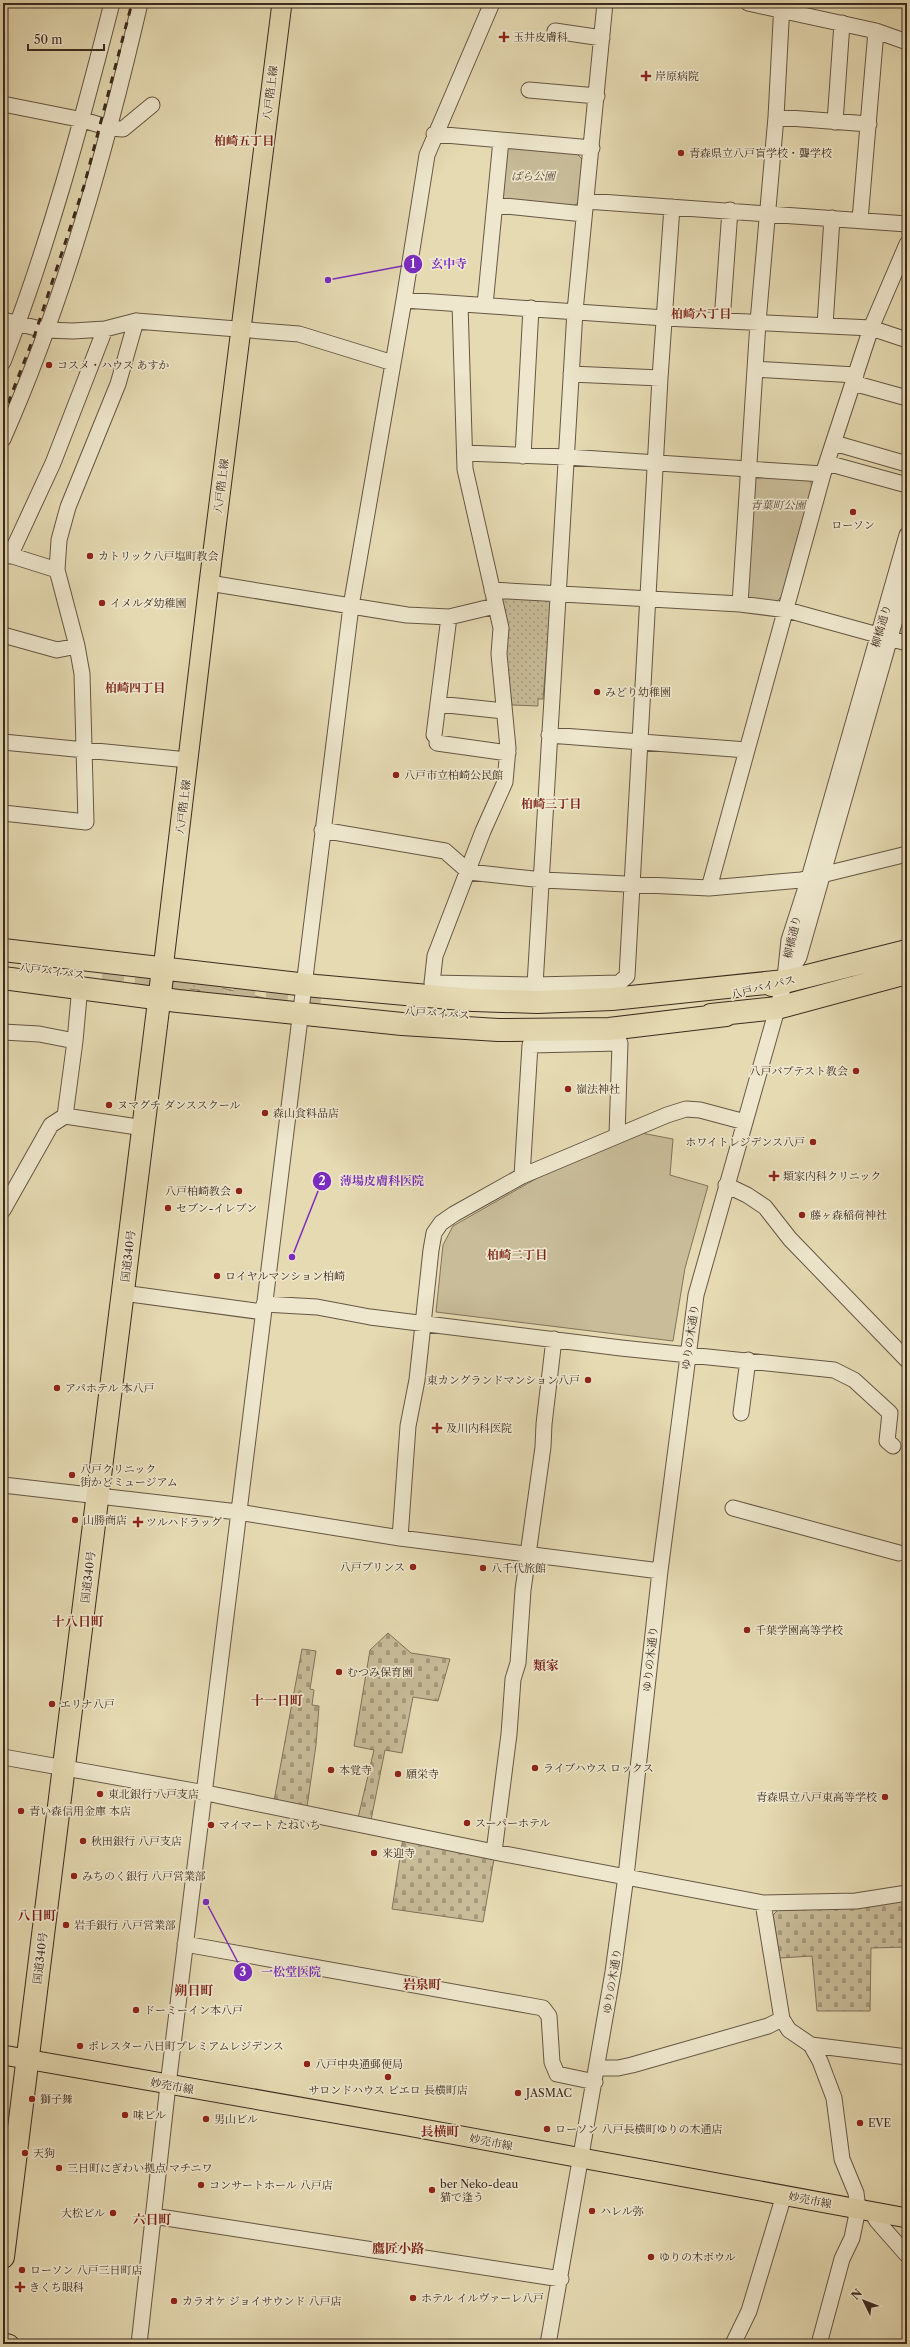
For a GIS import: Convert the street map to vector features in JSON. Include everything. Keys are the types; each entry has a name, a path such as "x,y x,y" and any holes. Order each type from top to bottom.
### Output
{"highway":[{"path":"3,950 303,985 466,999 537,1002 612,999 785,981"},
{"name":"八戸バイパス","path":"569,1016 744,993 785,981 907,951"},
{"name":"八戸バイパス","path":"3,964 102,977"},
{"name":"国道340号","path":"3,2257 163,969"},
{"name":"八戸バイパス","path":"330,1003 428,1013 503,1016 726,1015 777,1008 907,973"},
{"path":"3,978 159,998 402,1024 498,1030 609,1029 726,1015"}],"main road":[{"name":"八戸階上線","path":"163,969 240,328 282,3"},
{"name":"妙売市線","path":"3,2055 582,2158 907,2218"},
{"path":"3,2343 9,2344"}],"street":[{"path":"3,362 52,226 83,120 112,3"},
{"path":"3,439 63,284 110,128 140,3"},
{"path":"139,2344 185,1944 299,1013 351,606 404,300 423,177 434,134 492,3"},
{"path":"535,985 543,880 549,735 559,594 575,311 606,3"},
{"path":"748,3 782,6 876,31 907,42"},
{"path":"740,604 758,322 776,117 782,6"},
{"path":"835,122 842,23"},
{"path":"555,31 602,38"},
{"path":"860,220 876,31"},
{"path":"529,90 597,96"},
{"path":"3,104 83,120 110,128 123,129 152,105"},
{"path":"776,117 869,124"},
{"path":"434,134 592,148"},
{"path":"485,305 501,140"},
{"path":"494,205 672,207 767,212 907,224"},
{"path":"460,304 465,469 501,628 499,654 508,753 505,782 483,831 469,872 435,956 432,983 535,985 619,983 626,976 649,600 660,378 672,207"},
{"path":"722,321 730,210"},
{"path":"825,325 832,218"},
{"path":"709,888 788,610 825,469 871,328 907,244"},
{"path":"404,300 665,318 871,328 907,340"},
{"path":"523,456 530,308"},
{"path":"3,320 46,330 73,331 105,329 136,321 240,328 299,334 392,363"},
{"path":"3,813 86,822 86,750 82,674 77,646 57,570 59,540 68,507 118,384 136,321"},
{"path":"57,570 7,555 53,463 105,329"},
{"path":"755,369 854,379 907,398"},
{"path":"571,374 660,378"},
{"path":"834,443 907,464"},
{"path":"465,453 567,457 748,470 825,469 907,484"},
{"name":"柳橋通り","path":"785,981 789,940 816,877 884,637 907,535"},
{"name":"柳橋通り","path":"884,637 907,578"},
{"path":"209,583 407,615 449,617 495,606"},
{"path":"492,590 740,604 788,610 907,644"},
{"path":"449,617 438,704 436,739 508,753"},
{"path":"3,635 57,650 77,646"},
{"path":"438,704 504,711"},
{"path":"549,735 747,750"},
{"path":"3,742 188,760"},
{"path":"322,830 445,851 469,872 543,880 709,888 816,877 907,854"},
{"name":"ゆりの木通り","path":"548,2344 561,2279 596,2075 626,1876 660,1571 696,1296 726,1185 785,981"},
{"path":"65,1116 79,997"},
{"path":"3,1032 39,1034 75,1041"},
{"path":"522,1176 530,1045 620,1043 617,1135"},
{"path":"400,1538 408,1426 417,1380 434,1233 441,1223 454,1214 522,1176 617,1135 686,1109 700,1110 745,1122"},
{"path":"3,1210 51,1125 65,1116 144,1128"},
{"path":"726,1185 747,1194 766,1207 799,1249 907,1360"},
{"path":"123,1293 263,1308 317,1307 370,1317 834,1370 854,1380 890,1413 887,1441 892,1446"},
{"path":"494,1852 509,1734 513,1679 518,1663 523,1590 537,1502 554,1339"},
{"path":"741,1413 748,1360"},
{"path":"3,1485 238,1512 400,1538 660,1571"},
{"path":"733,1508 899,1553"},
{"path":"3,1756 64,1769 204,1793 494,1852 763,1903 856,1901 907,1893"},
{"path":"763,1903 782,2019 789,2030 811,2044 907,2057"},
{"path":"185,1944 543,2008 549,2016 552,2062 557,2074 596,2075 768,2026 782,2019"},
{"path":"811,2044 820,2061 834,2098 842,2159 856,2194 865,2210 877,2221 907,2255"},
{"path":"733,2344 749,2311 784,2195"},
{"path":"819,2344 842,2259 865,2210"},
{"path":"153,2216 561,2279"}],"green space":[{"name":"ばら公園","path":"509,146 576,153 583,160 579,202 571,208 505,201 500,196 504,150"},
{"name":"青葉町公園","path":"756,474 810,480 812,486 782,596 777,601 750,599 744,593 752,480"},
{"path":"503,598 547,599 551,602 543,699 538,699 538,706 512,705 504,650 500,602"},
{"path":"186,982 218,987 276,1001 183,988 182,984"},
{"path":"641,1133 673,1139 670,1175 708,1186 685,1268 673,1341 436,1312 443,1245 453,1226 546,1173"},
{"path":"388,1633 411,1653 450,1659 438,1701 413,1697 402,1753 385,1750 371,1820 358,1818 374,1750 354,1746 370,1650"},
{"path":"302,1649 316,1651 310,1689 314,1690 312,1705 319,1706 316,1745 307,1807 274,1801"},
{"path":"403,1838 494,1859 483,1922 392,1909"},
{"path":"907,1896 907,1947 871,1948 870,2011 817,2011 812,1956 780,1958 773,1915 779,1909"}],"tunnel":[{"path":"102,977 330,1003"}],"railway":[{"path":"3,416 35,334 84,186 132,3"}],"place":[{"name":"玉井皮膚科","path":"504,37"},
{"name":"岸原病院","path":"646,76"},
{"name":"青森県立八戸盲学校・聾学校","path":"681,153"},
{"name":"玄中寺","path":"328,280"},
{"name":"コスメ・ハウス あすか","path":"49,365"},
{"name":"ローソン","path":"853,512"},
{"name":"カトリック八戸塩町教会","path":"90,556"},
{"name":"イメルダ幼稚園","path":"102,603"},
{"name":"みどり幼稚園","path":"597,692"},
{"name":"八戸市立柏崎公民館","path":"396,775"},
{"name":"八戸バプテスト教会","path":"856,1071"},
{"name":"嶺法神社","path":"568,1089"},
{"name":"ヌマグチ ダンススクール","path":"109,1105"},
{"name":"森山食料品店","path":"265,1113"},
{"name":"ホワイトレジデンス八戸","path":"813,1142"},
{"name":"類家内科クリニック","path":"774,1176"},
{"name":"八戸柏崎教会","path":"239,1191"},
{"name":"セブン-イレブン","path":"168,1208"},
{"name":"藤ヶ森稲荷神社","path":"802,1215"},
{"name":"薄場皮膚科医院","path":"292,1257"},
{"name":"ロイヤルマンション柏崎","path":"217,1276"},
{"name":"東カングランドマンション八戸","path":"588,1380"},
{"name":"アパホテル 本八戸","path":"57,1388"},
{"name":"及川内科医院","path":"437,1428"},
{"name":"八戸クリニック 街かどミュージアム","path":"72,1475"},
{"name":"山勝商店","path":"75,1520"},
{"name":"ツルハドラッグ","path":"138,1522"},
{"name":"八戸プリンス","path":"413,1567"},
{"name":"八千代旅館","path":"483,1568"},
{"name":"千葉学園高等学校","path":"747,1630"},
{"name":"むつみ保育園","path":"339,1672"},
{"name":"エリナ八戸","path":"52,1704"},
{"name":"ライブハウス ロックス","path":"535,1768"},
{"name":"本覚寺","path":"331,1770"},
{"name":"願栄寺","path":"398,1774"},
{"name":"東北銀行 八戸支店","path":"100,1794"},
{"name":"青森県立八戸東高等学校","path":"885,1797"},
{"name":"青い森信用金庫 本店","path":"21,1811"},
{"name":"スーパーホテル","path":"467,1823"},
{"name":"マイマート たねいち","path":"211,1825"},
{"name":"秋田銀行 八戸支店","path":"83,1841"},
{"name":"来迎寺","path":"374,1853"},
{"name":"みちのく銀行 八戸営業部","path":"74,1876"},
{"name":"一松堂医院","path":"206,1902"},
{"name":"岩手銀行 八戸営業部","path":"66,1925"},
{"name":"ドーミーイン本八戸","path":"136,2010"},
{"name":"ポレスター八日町プレミアムレジデンス","path":"80,2046"},
{"name":"八戸中央通郵便局","path":"307,2064"},
{"name":"サロンドハウス ピエロ 長横町店","path":"388,2077"},
{"name":"JASMAC","path":"518,2093"},
{"name":"獅子舞","path":"32,2099"},
{"name":"味ビル","path":"125,2115"},
{"name":"男山ビル","path":"206,2119"},
{"name":"EVE","path":"860,2123"},
{"name":"ローソン 八戸長横町ゆりの木通店","path":"547,2129"},
{"name":"天狗","path":"25,2153"},
{"name":"三日町にぎわい拠点 マチニワ","path":"59,2168"},
{"name":"コンサートホール 八戸店","path":"201,2185"},
{"name":"ber Neko-deau 猫で逢う","path":"432,2190"},
{"name":"ハレル弥","path":"592,2211"},
{"name":"大松ビル","path":"113,2213"},
{"name":"ゆりの木ボウル","path":"651,2257"},
{"name":"ローソン 八戸三日町店","path":"22,2270"},
{"name":"きくち眼科","path":"20,2287"},
{"name":"ホテル イルヴァーレ八戸","path":"413,2298"},
{"name":"カラオケ ジョイサウンド 八戸店","path":"174,2301"}],"district":[{"name":"柏崎五丁目","path":"244,141"},
{"name":"柏崎六丁目","path":"701,314"},
{"name":"柏崎四丁目","path":"135,688"},
{"name":"柏崎三丁目","path":"551,804"},
{"name":"柏崎二丁目","path":"517,1255"},
{"name":"十八日町","path":"78,1621"},
{"name":"類家","path":"546,1665"},
{"name":"十一日町","path":"277,1700"},
{"name":"八日町","path":"37,1915"},
{"name":"岩泉町","path":"422,1984"},
{"name":"朔日町","path":"194,1990"},
{"name":"長横町","path":"440,2131"},
{"name":"六日町","path":"152,2219"},
{"name":"鷹匠小路","path":"398,2248"}]}
